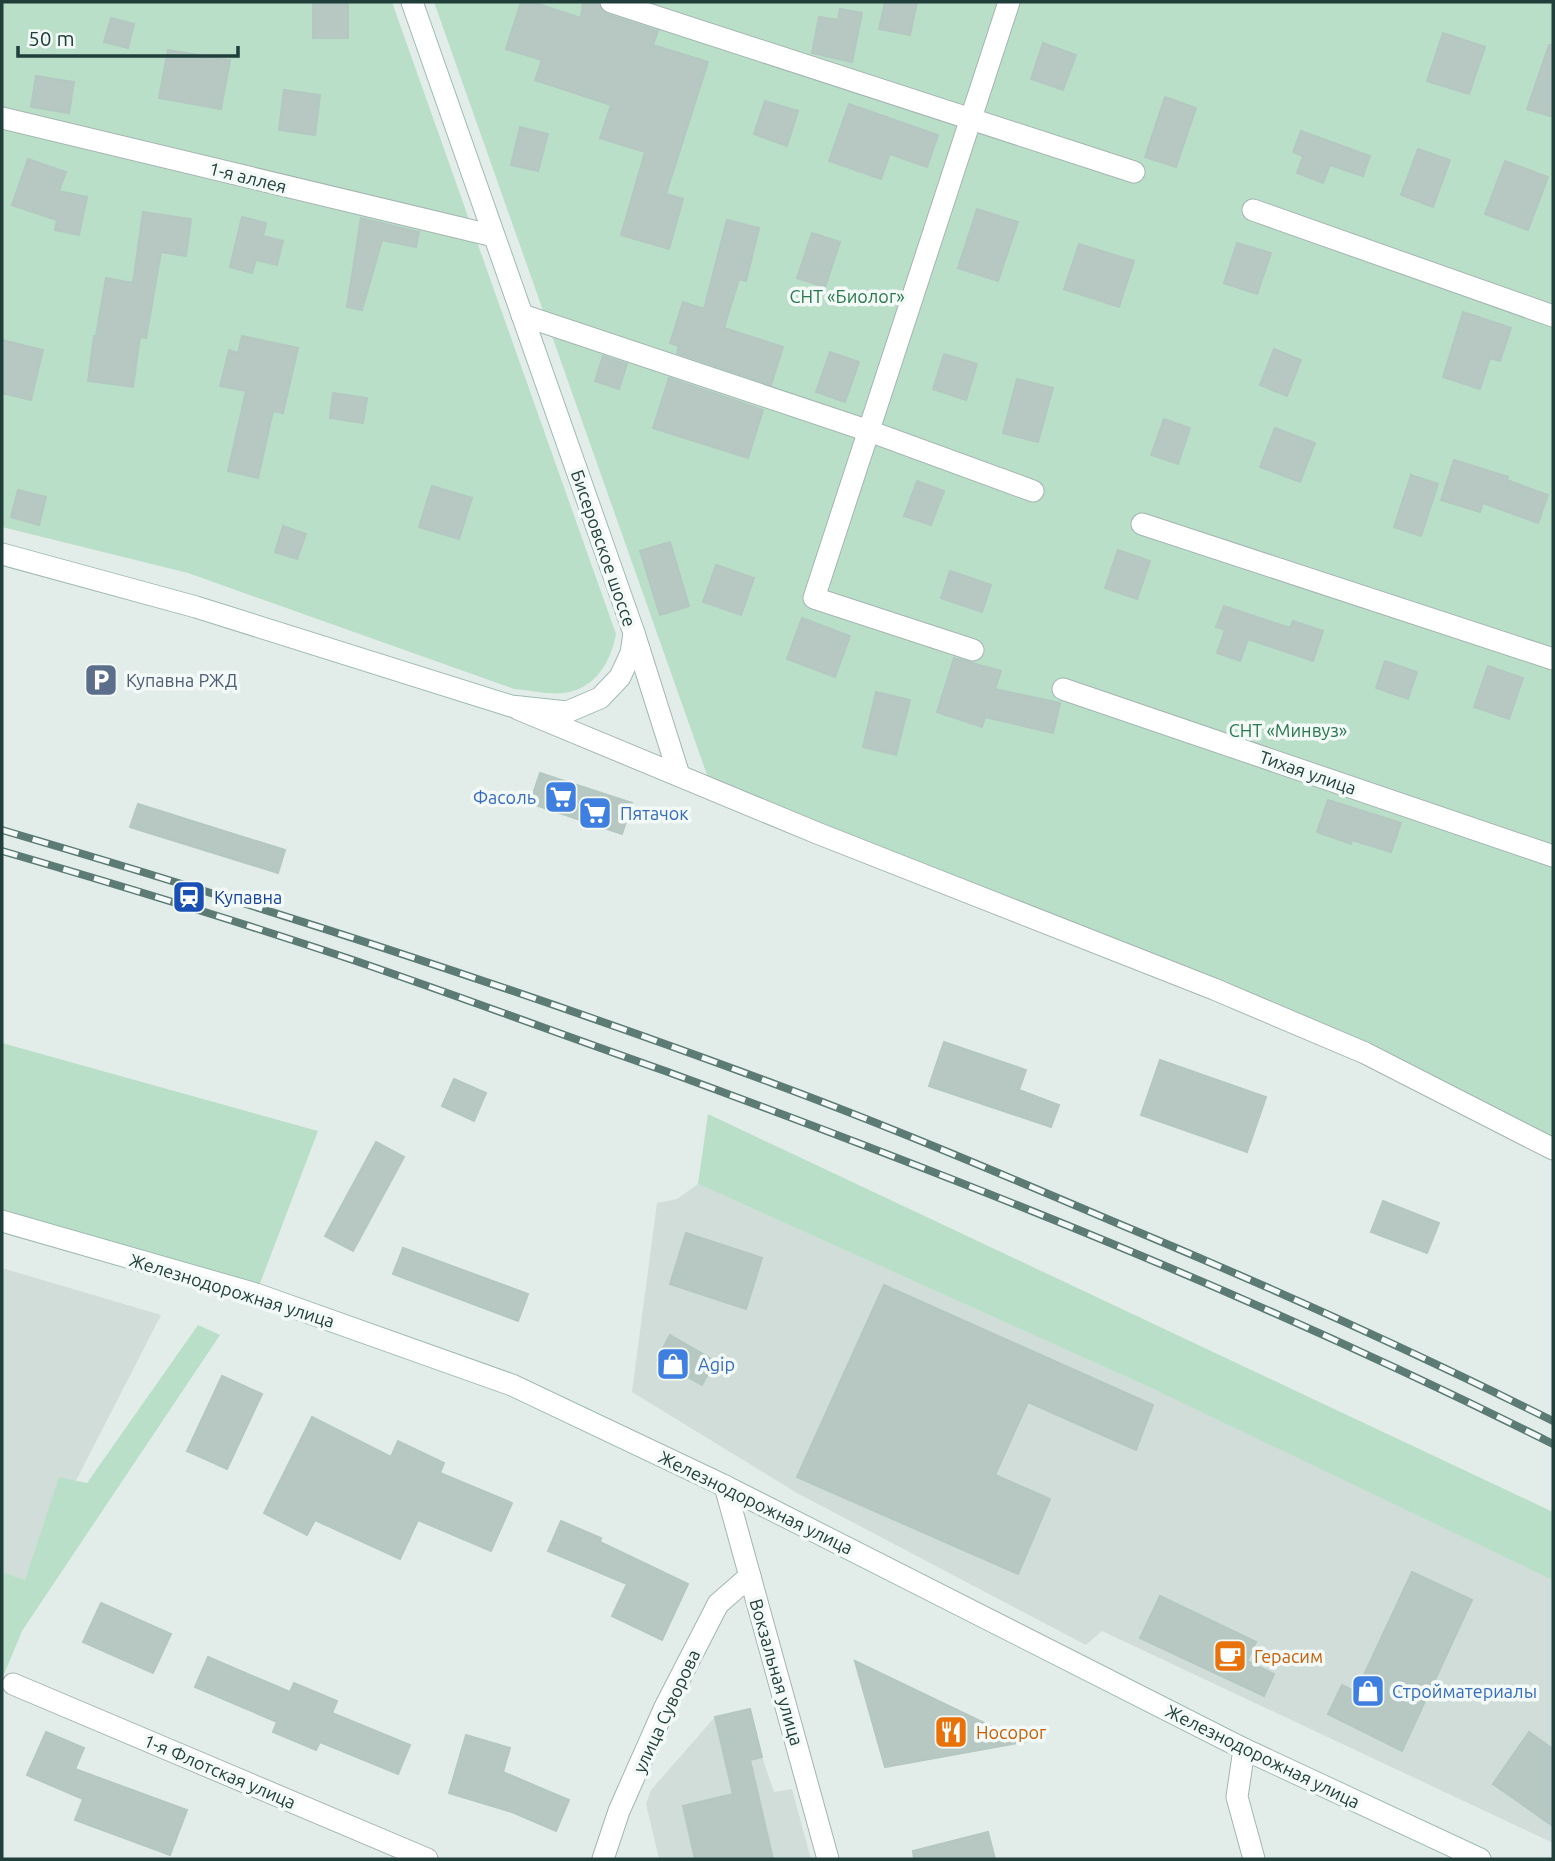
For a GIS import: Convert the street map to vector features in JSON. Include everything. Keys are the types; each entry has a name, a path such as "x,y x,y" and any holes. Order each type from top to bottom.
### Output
{"street":[{"name":"Бисеровское шоссе","path":"2,554 196,607 511,706 568,712 600,698 620,677 631,653 634,633 412,2"},
{"path":"611,2 1135,172"},
{"path":"974,650 814,598 1009,2"},
{"name":"1-я аллея","path":"2,118 494,236"},
{"path":"1253,211 1553,316"},
{"path":"522,315 869,431 1033,492"},
{"path":"1142,524 1553,659"},
{"path":"634,633 679,775"},
{"name":"Тихая улица","path":"1063,689 1553,856"},
{"path":"511,706 817,833 1214,989 1365,1053 1553,1149"},
{"name":"Железнодорожная улица","path":"2,1221 256,1294 512,1385 725,1486 1244,1749 1480,1859"},
{"name":"Вокзальная улица","path":"725,1486 828,1859"},
{"name":"улица Суворова","path":"603,1859 620,1811 660,1719 701,1638 719,1604 750,1576"},
{"name":"1-я Флотская улица","path":"13,1684 427,1859"},
{"path":"1244,1749 1237,1797 1254,1859"}],"shaded area":[{"path":"698,1184 1149,1387 1553,1575 1553,1843 1102,1631 1086,1645 797,1493 632,1392 657,1203 677,1199"},
{"path":"2,1268 161,1315 25,1580 2,1572"},
{"path":"751,1709 762,1757 774,1792 792,1789 811,1859 659,1859 646,1804 651,1790 715,1717"}],"green space":[{"path":"2,2 392,2 616,634 606,664 593,680 564,693 514,689 188,573 2,527"},
{"path":"434,2 1553,2 1553,1149 1365,1053 712,789"},
{"path":"2,1043 318,1131 256,1294 2,1221"},
{"path":"708,1114 1553,1512 1553,1580 1149,1387 698,1184"},
{"path":"198,1325 220,1335 22,1631 2,1679 2,1572 25,1580 59,1477 87,1483"}],"building":[{"path":"313,2 348,2 348,38 313,38"},
{"path":"521,2 532,2 581,18 583,2 598,2 606,14 658,31 653,45 708,62 666,194 683,199 669,249 621,235 645,152 600,138 611,105 535,80 542,60 506,49"},
{"path":"885,2 917,2 910,35 879,29"},
{"path":"840,9 862,13 852,62 812,53 819,17 838,20"},
{"path":"111,18 134,24 128,48 104,42"},
{"path":"1443,33 1485,47 1469,94 1427,81"},
{"path":"1043,43 1076,55 1063,90 1031,79"},
{"path":"1549,45 1553,45 1553,117 1527,109"},
{"path":"168,50 230,60 221,109 159,98"},
{"path":"36,76 74,82 69,113 31,107"},
{"path":"284,90 320,95 315,135 279,130"},
{"path":"1165,97 1196,108 1176,167 1145,157"},
{"path":"765,101 798,111 787,146 754,134"},
{"path":"849,104 938,135 927,167 890,154 881,179 829,161"},
{"path":"520,127 548,134 538,171 511,165"},
{"path":"1301,131 1370,156 1363,176 1330,165 1323,183 1297,173 1303,156 1293,152"},
{"path":"1418,149 1450,160 1433,207 1401,195"},
{"path":"28,159 66,172 59,191 87,197 79,235 55,230 57,220 12,205"},
{"path":"1505,161 1548,177 1528,230 1485,214"},
{"path":"977,209 1018,222 998,281 958,268"},
{"path":"143,212 191,219 186,256 161,252 146,338 140,337 133,387 88,381 106,278 133,283"},
{"path":"242,217 266,223 263,236 283,241 277,265 256,260 252,273 230,267"},
{"path":"361,218 419,232 416,247 382,240 362,310 347,307"},
{"path":"727,220 759,228 746,281 739,279 724,328 783,347 771,385 677,353 679,346 670,343 683,302 704,309"},
{"path":"812,233 840,242 825,287 797,278"},
{"path":"1237,243 1271,253 1257,294 1224,283"},
{"path":"1079,244 1134,261 1119,307 1064,289"},
{"path":"1463,312 1511,328 1500,361 1490,358 1480,389 1443,377"},
{"path":"242,336 298,348 283,413 273,411 258,478 228,471 246,391 220,386 229,350 238,353"},
{"path":"2,340 43,350 31,400 2,393"},
{"path":"1274,349 1301,360 1287,396 1260,385"},
{"path":"830,352 859,362 845,402 816,392"},
{"path":"944,354 977,364 966,400 933,389"},
{"path":"603,356 627,364 619,389 595,381"},
{"path":"669,378 763,410 748,458 653,428"},
{"path":"1017,379 1053,388 1038,442 1003,433"},
{"path":"333,393 367,398 363,423 330,418"},
{"path":"1164,419 1190,428 1178,464 1151,455"},
{"path":"1275,428 1315,443 1300,482 1260,467"},
{"path":"1454,460 1508,477 1507,480 1548,495 1538,523 1483,503 1480,512 1441,500"},
{"path":"1411,475 1438,484 1421,536 1394,527"},
{"path":"917,481 944,491 931,525 904,516"},
{"path":"432,486 472,498 459,539 419,527"},
{"path":"18,490 46,497 39,525 11,517"},
{"path":"283,526 306,534 297,559 275,552"},
{"path":"670,542 689,606 660,615 640,551"},
{"path":"1118,550 1150,561 1137,599 1105,588"},
{"path":"716,565 754,578 741,615 703,602"},
{"path":"950,571 991,585 982,612 941,598"},
{"path":"1224,606 1290,628 1293,621 1323,631 1313,661 1248,639 1240,661 1217,653 1225,630 1216,627"},
{"path":"802,618 850,636 835,677 787,659"},
{"path":"954,658 1001,671 995,689 1060,703 1053,733 985,717 982,727 937,712"},
{"path":"1385,661 1417,672 1408,699 1376,688"},
{"path":"1488,666 1523,678 1509,719 1474,707"},
{"path":"876,692 910,700 896,755 863,747"},
{"path":"540,773 632,803 622,834 530,803"},
{"path":"1328,800 1401,823 1391,852 1352,840 1351,844 1317,832"},
{"name":"Купавна","path":"138,804 285,850 278,873 130,827"},
{"path":"944,1042 1026,1070 1019,1090 1059,1105 1051,1127 929,1086"},
{"path":"1160,1060 1266,1097 1247,1152 1141,1115"},
{"path":"454,1079 486,1093 474,1121 442,1106"},
{"path":"376,1142 404,1157 353,1251 325,1236"},
{"path":"1383,1201 1439,1223 1427,1253 1371,1232"},
{"path":"686,1233 762,1258 746,1309 670,1284"},
{"path":"403,1248 528,1294 518,1321 393,1274"},
{"path":"884,1285 1153,1405 1136,1450 1028,1402 995,1475 1050,1499 1018,1574 797,1477"},
{"path":"670,1335 715,1361 702,1385 657,1360"},
{"path":"222,1376 262,1394 227,1469 187,1451"},
{"path":"312,1417 391,1457 398,1441 444,1463 440,1473 512,1503 491,1551 418,1520 400,1559 315,1520 307,1535 264,1513"},
{"path":"561,1521 601,1538 600,1542 688,1584 662,1640 612,1616 627,1584 548,1551"},
{"path":"1412,1572 1472,1600 1402,1751 1328,1714 1342,1685 1356,1692"},
{"path":"1160,1596 1256,1642 1247,1661 1274,1674 1264,1696 1140,1638"},
{"path":"101,1603 171,1634 153,1673 83,1642"},
{"path":"208,1657 290,1692 294,1683 337,1701 332,1713 410,1745 398,1774 320,1742 316,1750 273,1732 277,1722 195,1687"},
{"path":"855,1661 1024,1742 885,1767"},
{"path":"750,1709 762,1757 750,1760 773,1859 695,1859 683,1806 733,1794 715,1717"},
{"path":"46,1732 84,1748 75,1769 187,1810 170,1855 75,1820 83,1799 27,1775"},
{"path":"1529,1732 1553,1749 1553,1826 1493,1784"},
{"path":"466,1735 510,1748 503,1772 569,1800 556,1831 512,1812 449,1793"},
{"path":"988,1832 995,1859 914,1859 913,1851"}],"railway":[{"path":"2,830 389,950 677,1048 815,1099 1224,1268 1389,1342 1553,1421"},
{"path":"2,851 353,960 668,1072 893,1156 1226,1292 1445,1391 1553,1444"}],"place":[{"name":"Купавна РЖД","path":"101,680"},
{"name":"Фасоль","path":"561,797"},
{"name":"Пятачок","path":"595,813"},
{"name":"Купавна","path":"189,897"},
{"name":"Agip","path":"673,1364"},
{"name":"Герасим","path":"1230,1656"},
{"name":"Стройматериалы","path":"1368,1691"},
{"name":"Носорог","path":"951,1732"}],"park label":[{"name":"СНТ «Биолог»","path":"847,296"},
{"name":"СНТ «Минвуз»","path":"1288,730"}]}
